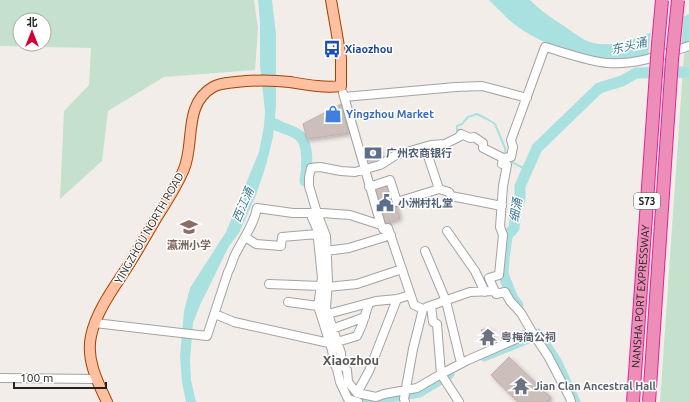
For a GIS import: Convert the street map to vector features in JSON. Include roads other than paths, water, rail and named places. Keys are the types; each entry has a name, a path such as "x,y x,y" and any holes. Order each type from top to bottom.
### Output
{"highway":[{"name":"NANSHA PORT EXPRESSWAY","path":"633,402 662,0"},
{"name":"NANSHA PORT EXPRESSWAY","path":"649,402 672,60 678,0"}],"main road":[{"path":"331,0 341,58 341,86"},
{"name":"YINGZHOU NORTH ROAD","path":"106,402 96,379 92,365 90,346 95,323 181,176 188,156 192,115 200,98 219,84 246,81 281,81 324,87 341,86"}],"street":[{"path":"532,332 461,363 417,388 376,397 357,393 348,382 347,370 341,363 341,353 333,343 318,306 324,286 317,229 309,186 311,168 320,167 355,172 380,165 396,155 431,145 445,144 459,137 461,134 470,138 474,137 483,143 483,148 503,158 511,156 513,147 511,140 545,47 607,63 630,63 647,60 689,46"},
{"path":"341,86 381,225"},
{"path":"344,97 482,86 527,98"},
{"path":"425,147 439,189"},
{"path":"503,158 502,164 507,165 500,227 502,235 499,275 489,278 496,294 505,292 510,302 521,313 559,375 571,402"},
{"path":"369,186 390,180 397,202 439,189 449,192 451,196 502,206"},
{"path":"95,323 207,336 228,272 252,225 257,208 292,213 350,215 381,225 384,229 388,228 414,305 427,308 470,292 495,291"},
{"path":"313,213 326,236 324,286 326,308 332,329 332,350 334,363 340,382 348,399 358,402"},
{"path":"447,231 475,271 485,292"},
{"path":"245,237 256,244 281,246 282,237 317,234"},
{"path":"326,251 349,248 391,235"},
{"path":"425,251 446,301 461,363"},
{"path":"269,284 324,286 357,284 402,269"},
{"path":"328,314 386,299 398,299 410,295"},
{"path":"357,393 370,371 398,299"},
{"path":"288,302 318,306"},
{"path":"215,314 234,322 333,343 357,336 369,303"},
{"path":"427,308 433,322 437,324 441,374 459,402"},
{"path":"405,402 406,390 427,308"},
{"path":"332,329 365,317"},
{"path":"0,378 96,379"}],"water":[{"name":"西江涌","path":"258,0 272,0 276,34 276,106 273,137 256,195 239,233 229,246 200,305 193,323 190,360 191,380 196,402 186,402 182,382 180,356 184,311 190,288 226,232 259,152 264,126 265,111 260,66 260,22"},
{"name":"东头涌","path":"489,0 530,0 538,8 577,35 585,40 597,44 624,42 638,38 689,14 689,42 651,55 628,59 597,58 580,55 534,37 508,19"}],"waterway":[{"name":"细涌","path":"518,305 513,299 503,274 504,259 507,236 514,228 516,210 520,199 520,186 537,148 599,88 622,81 636,73 689,73"},
{"path":"457,134 457,126 462,124 468,117 477,114 495,124 505,148 506,156"},
{"path":"275,124 297,134 304,143 307,156 305,181"},
{"path":"510,161 527,170"},
{"path":"308,164 326,164"},
{"path":"484,356 538,334"},
{"name":"细涌","path":"546,346 557,363 575,402"},
{"path":"338,357 344,382 356,399 372,402"},
{"path":"378,399 419,392 449,374"}],"place":[{"name":"Xiaozhou","path":"332,49"},
{"name":"Yingzhou Market","path":"333,114"},
{"name":"广州农商银行","path":"373,153"},
{"name":"小洲村礼堂","path":"385,203"},
{"name":"瀛洲小学","path":"189,227"},
{"name":"粤梅简公祠","path":"488,337"},
{"name":"Jian Clan Ancestral Hall","path":"521,386"}],"district":[{"name":"Xiaozhou","path":"351,360"}]}
